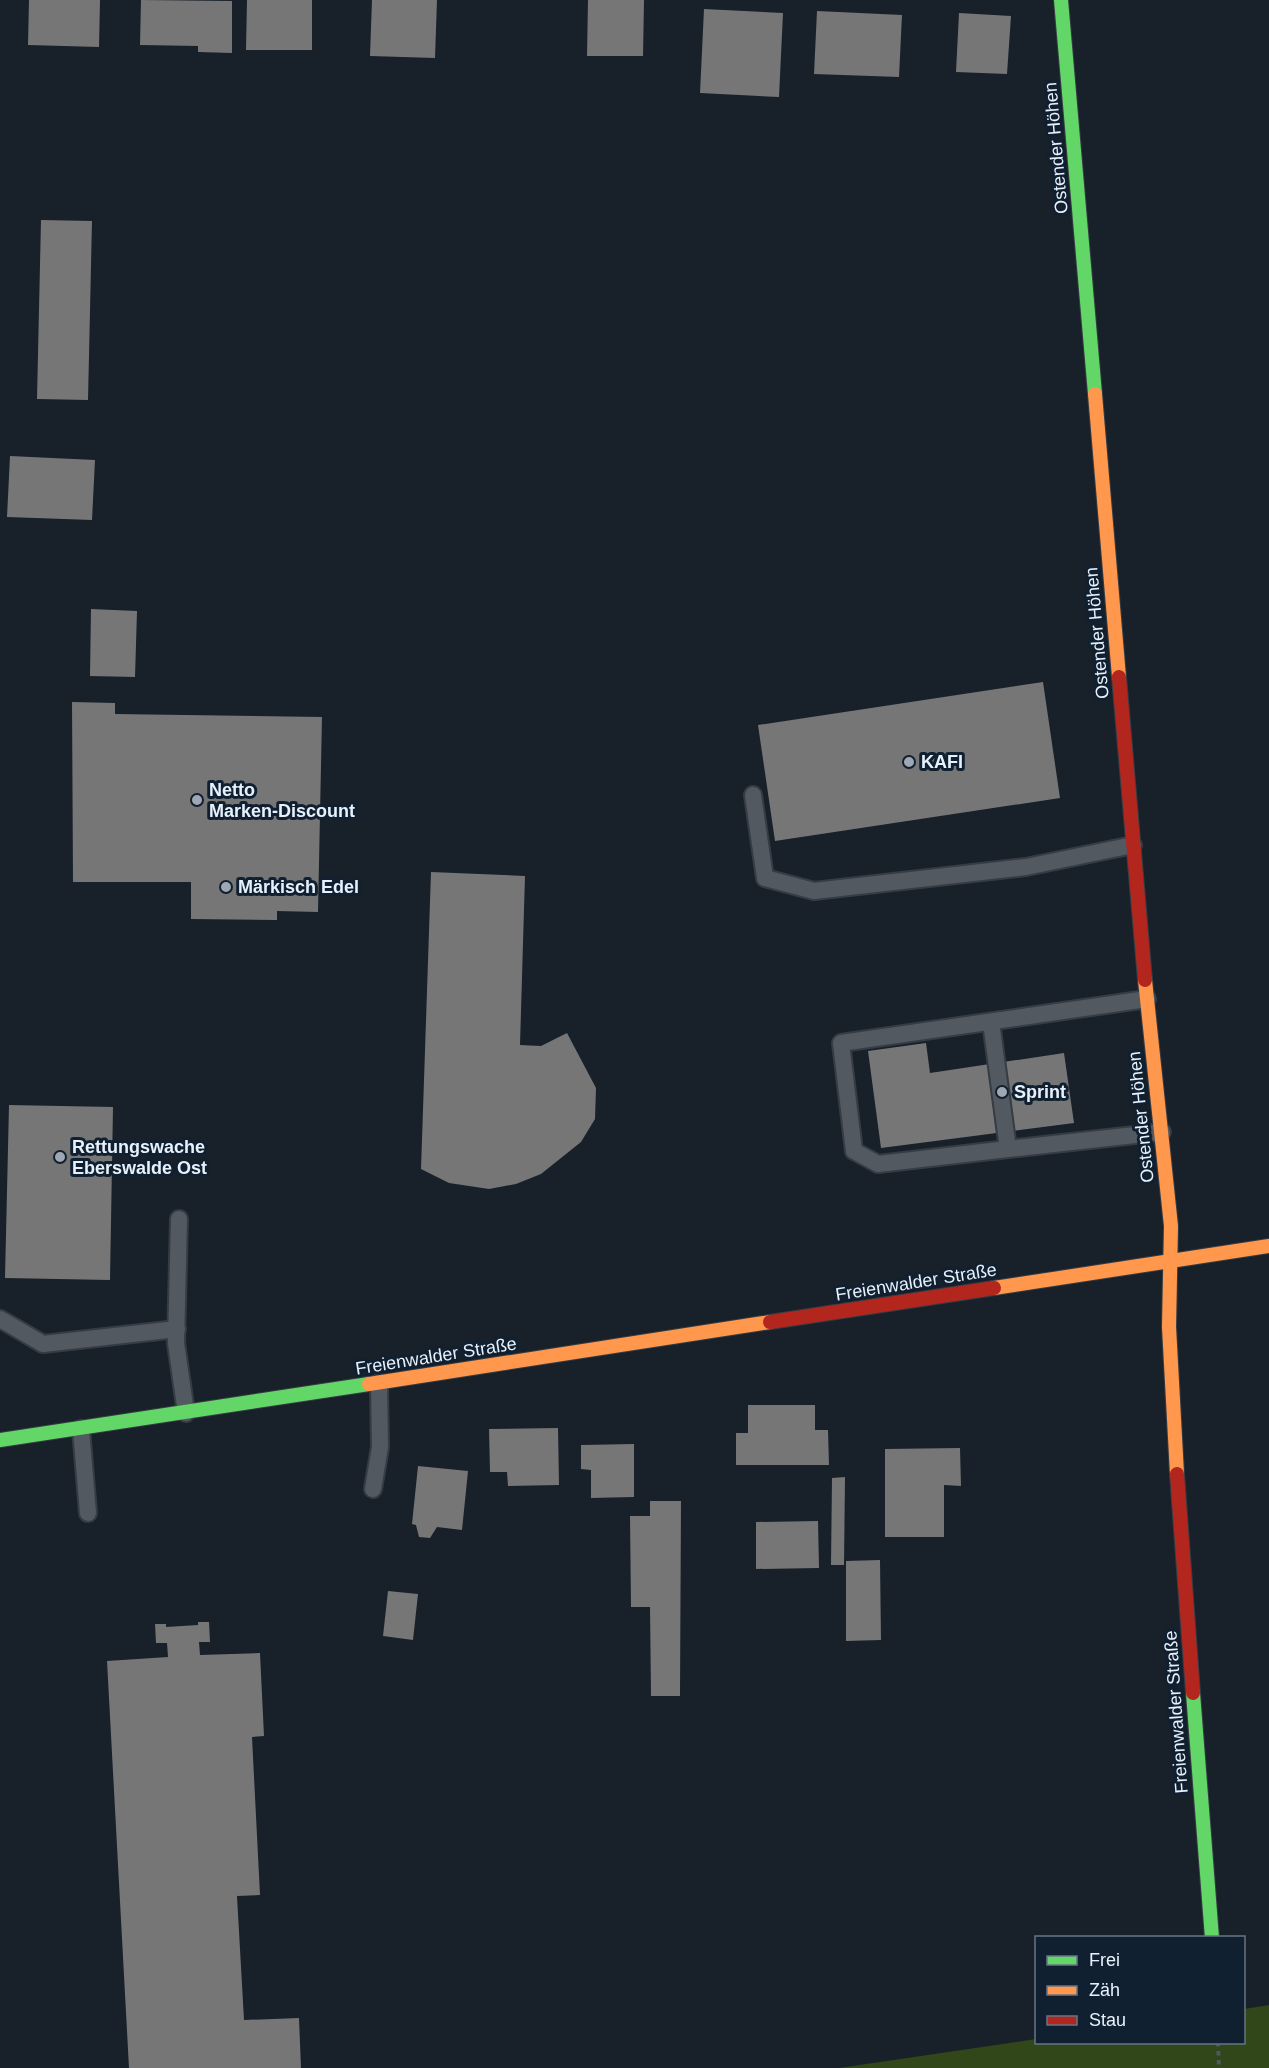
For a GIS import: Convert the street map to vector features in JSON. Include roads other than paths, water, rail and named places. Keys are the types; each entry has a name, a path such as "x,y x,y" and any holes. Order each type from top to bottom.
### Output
{"street":[{"name":"Ostender Höhen","path":"1061,0 1133,844 1171,1226 1168,1262"},
{"path":"1168,1262 1269,1246"},
{"name":"Freienwalder Straße","path":"0,1440 1168,1262 1178,1494 1212,1936"}],"lane":[{"path":"753,795 765,878 814,891 1026,867 1133,844"},
{"path":"1147,999 841,1044 854,1151 878,1164 1162,1132"},
{"path":"991,1022 1008,1149"},
{"path":"179,1219 177,1329 186,1413"},
{"path":"0,1319 43,1344 177,1329"},
{"path":"373,1489 380,1447 379,1383"},
{"path":"81,1429 88,1513"}],"place":[{"name":"KAFI","path":"909,762"},
{"name":"Netto Marken-Discount","path":"197,800"},
{"name":"Märkisch Edel","path":"226,887"},
{"name":"Sprint","path":"1002,1092"},
{"name":"Rettungswache Eberswalde Ost","path":"60,1157"}]}
